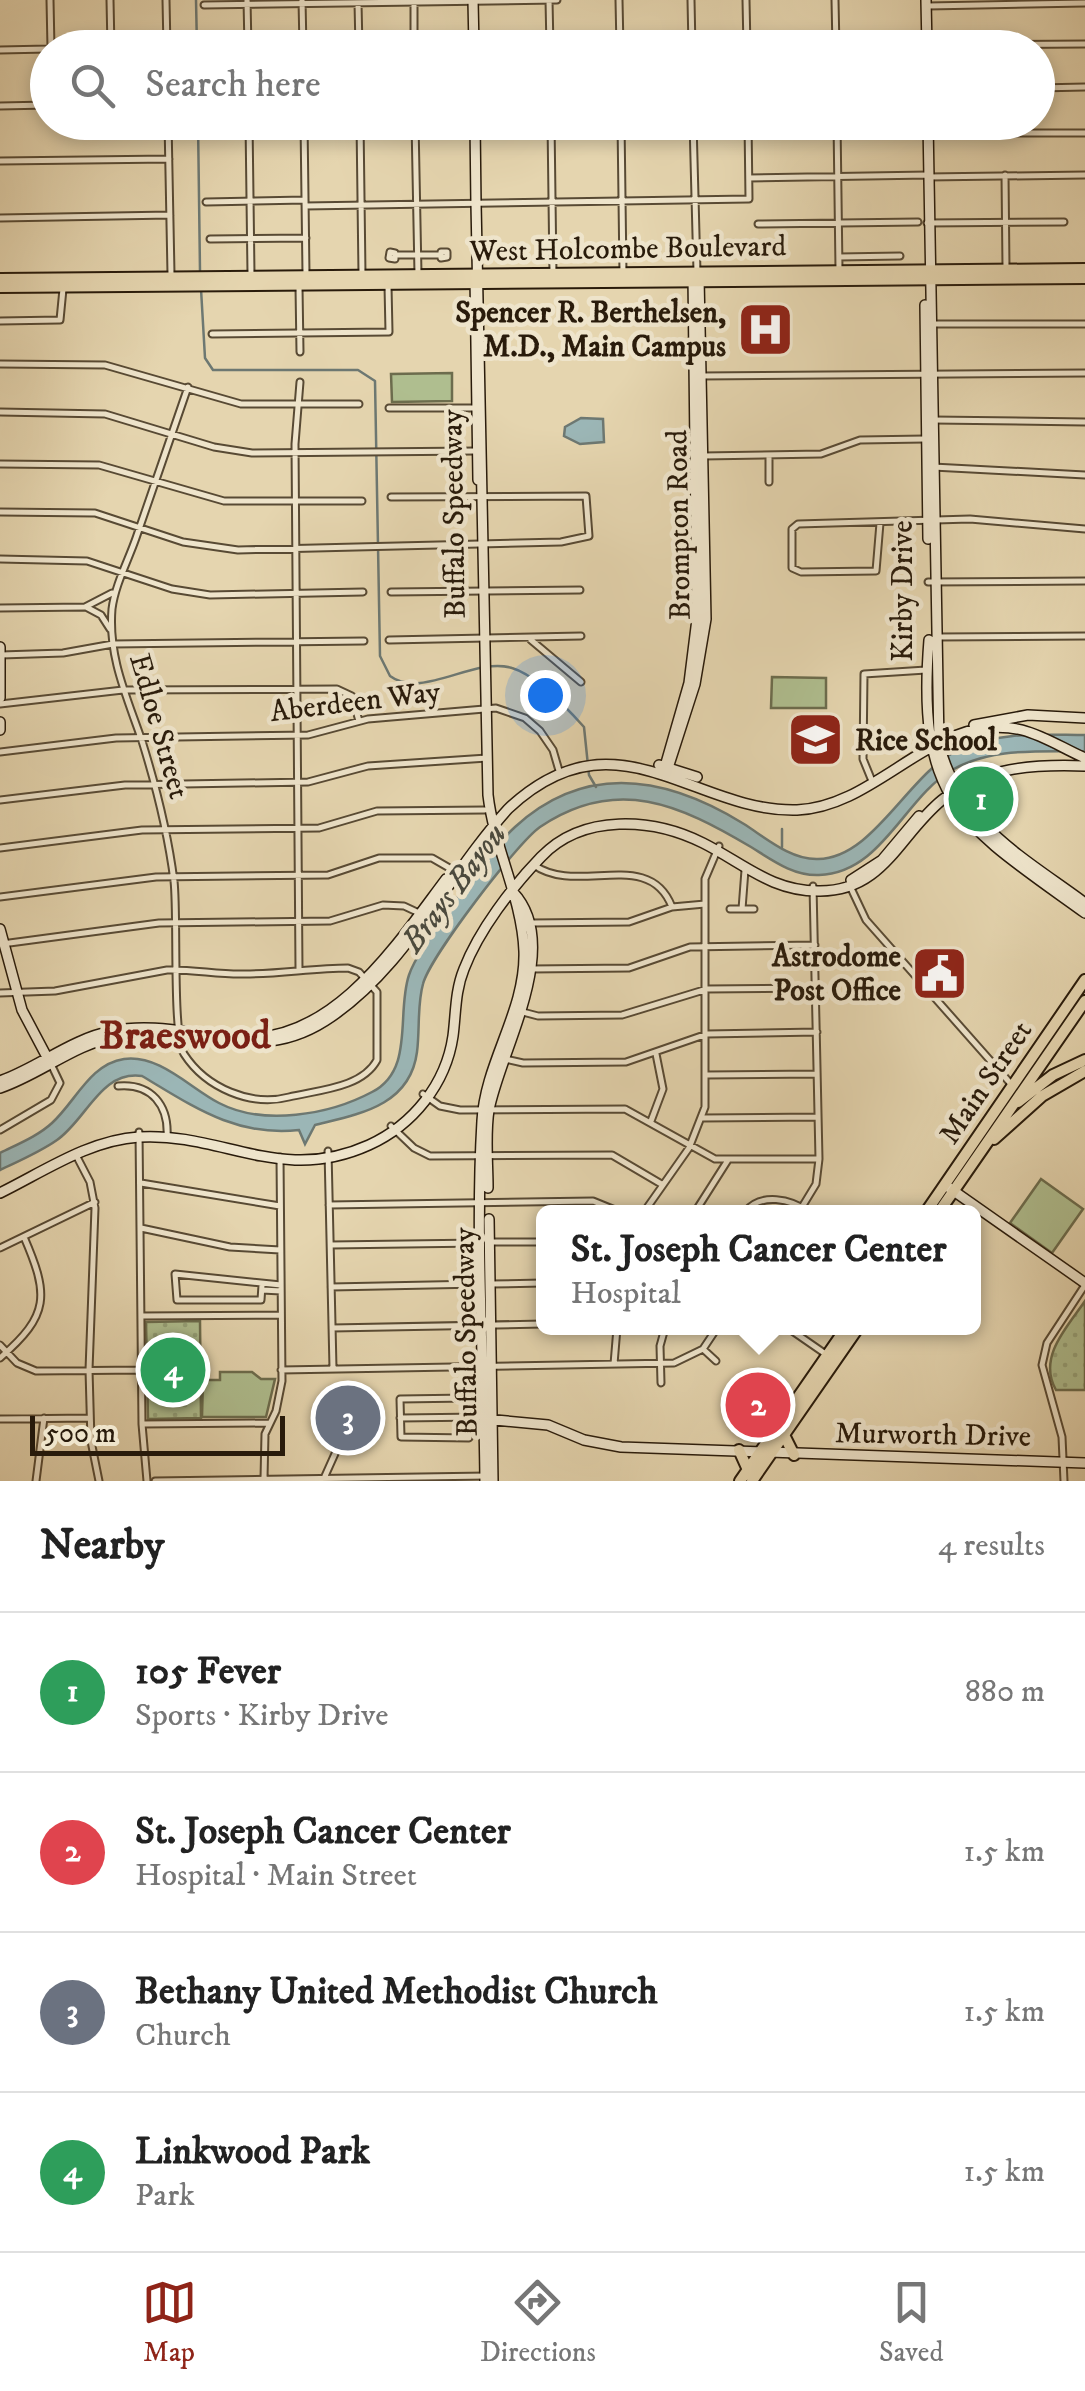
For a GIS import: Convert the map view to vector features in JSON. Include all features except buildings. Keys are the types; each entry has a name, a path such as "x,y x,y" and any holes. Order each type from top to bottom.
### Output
{"main road":[{"path":"473,1 474,30"},
{"path":"926,3 926,30"},
{"name":"Buffalo Speedway","path":"475,140 487,808 524,923 526,970 518,1011 486,1110 489,1479"},
{"name":"Kirby Drive","path":"928,140 929,202 925,223 936,747"},
{"name":"West Holcombe Boulevard","path":"77,282 1006,274 1085,269"},
{"name":"West Holcombe Boulevard","path":"1006,274 1085,278"},
{"name":"Brompton Road","path":"666,770 706,619 700,534 695,275"},
{"path":"0,279 77,282"},
{"path":"0,287 63,286 77,282"},
{"name":"Buffalo Speedway","path":"479,350 480,452"},
{"name":"Kirby Drive","path":"932,637 926,670 936,747 949,788 990,834 1085,914"},
{"path":"0,647 0,701"},
{"path":"926,670 932,674 934,690"},
{"path":"456,871 483,840 503,807 528,786 580,768 626,760 738,795 790,804 830,802 1002,718 1085,718"},
{"path":"0,722 0,730"},
{"path":"936,747 978,729 1011,728 1038,735 1084,760"},
{"path":"0,1190 75,1153 140,1134 167,1135 280,1157 363,1147 393,1128 425,1096 449,1054 464,969 508,906 512,889 570,836 605,825 670,831 718,848 744,870 782,886 814,889 849,884 882,860 949,788 1007,769 1084,760"},
{"path":"0,1084 50,1061 82,1040 119,1033 283,1036 323,1014 367,980 423,915 492,824 518,800 560,774"},
{"path":"487,808 503,807"},
{"path":"425,1096 442,1056 461,961 521,874 550,842 576,828 609,819 664,824 771,877 814,889"},
{"path":"483,840 497,841"},
{"path":"507,871 521,874"},
{"name":"Kirby Drive","path":"1059,890 1085,904"},
{"name":"Buffalo Speedway","path":"508,906 524,923"},
{"path":"0,928 16,992 50,1061"},
{"name":"Main Street","path":"933,1205 985,1144 1085,980"},
{"name":"Main Street","path":"942,1205 982,1131 1085,1006"},
{"path":"982,1131 1085,1060"},
{"path":"985,1144 1039,1092 1085,1071"},
{"path":"950,1188 974,1205"},
{"path":"981,1210 1085,1284"},
{"path":"766,1453 784,1435 842,1335"},
{"path":"740,1481 750,1476 831,1358 852,1335"},
{"name":"Murworth Drive","path":"488,1419 548,1425 607,1445 794,1456 1085,1463"},
{"path":"784,1435 794,1456"},
{"path":"740,1450 750,1476"}],"street":[{"path":"49,30 50,0"},
{"path":"110,0 110,30"},
{"path":"166,0 167,30"},
{"path":"549,0 550,30"},
{"path":"204,5 557,0"},
{"path":"619,0 620,30"},
{"path":"692,0 692,30"},
{"path":"746,0 747,30"},
{"path":"835,0 836,30"},
{"path":"414,1 414,30"},
{"path":"247,2 248,30"},
{"path":"302,2 303,30"},
{"path":"358,2 358,30"},
{"path":"926,3 1085,2"},
{"path":"1055,44 1085,44"},
{"path":"0,50 30,49"},
{"path":"1055,88 1085,88"},
{"path":"0,106 30,105"},
{"path":"1055,132 1085,133"},
{"path":"168,140 171,281"},
{"path":"249,140 253,280"},
{"path":"300,352 306,238 304,140"},
{"path":"360,140 362,280"},
{"path":"416,140 418,279"},
{"path":"551,140 553,278"},
{"path":"621,140 621,277"},
{"name":"Brompton Road","path":"693,140 695,275"},
{"path":"206,202 361,205 749,199 748,140"},
{"path":"837,140 839,276"},
{"path":"0,161 169,158"},
{"path":"749,178 1085,174"},
{"path":"1005,175 1006,274"},
{"path":"0,218 170,214"},
{"path":"758,224 1064,222"},
{"path":"210,239 306,238"},
{"path":"396,255 440,255"},
{"path":"839,257 900,256"},
{"path":"212,334 389,332 388,279"},
{"path":"0,321 60,320 63,286"},
{"path":"928,324 1085,324"},
{"path":"0,364 105,365 241,404 359,404"},
{"path":"697,376 1085,373"},
{"path":"299,968 295,453 300,382"},
{"name":"Edloe Street","path":"178,1032 180,970 174,876 154,784 122,690 111,632 114,591 188,388"},
{"path":"389,408 477,408"},
{"path":"0,412 105,414 227,450 480,452"},
{"path":"930,420 1085,422"},
{"path":"699,456 821,454 860,440 930,440"},
{"path":"768,455 768,482"},
{"path":"0,464 99,465 212,499 362,501"},
{"path":"930,466 1085,475"},
{"path":"0,512 95,514 210,548 296,550 374,544 585,540 586,496 391,497"},
{"path":"880,523 880,568 858,572 792,568 792,529 798,524 930,518 1085,529"},
{"path":"0,560 78,560 210,595 363,592"},
{"path":"931,582 1085,581"},
{"path":"391,592 580,590"},
{"path":"85,607 114,591"},
{"path":"0,608 85,607 101,615 111,632"},
{"path":"390,640 581,636"},
{"path":"932,637 1085,636"},
{"path":"528,638 581,682"},
{"path":"0,656 63,653 113,644 364,641"},
{"path":"873,781 863,759 864,674 926,670"},
{"path":"0,701 122,690 297,689 347,692 354,700 358,721"},
{"name":"Aberdeen Way","path":"0,752 140,738 298,736 358,721 484,708 510,711 532,723 553,750 560,774"},
{"path":"0,800 154,784 298,782 368,766 485,758"},
{"path":"0,848 166,830 325,826 371,812 487,808"},
{"path":"649,1205 689,1148 702,1118 708,1034 705,904 707,872 718,848"},
{"path":"0,897 174,876 333,874 379,858 428,858 456,871"},
{"path":"534,865 554,875 648,878 664,890 672,908"},
{"path":"742,909 744,870"},
{"path":"849,884 866,920 1017,1088"},
{"path":"804,1205 816,1184 819,1158 814,889"},
{"path":"2,944 178,922 340,920 383,904 404,906 423,915"},
{"path":"524,923 629,922 672,908 705,904"},
{"path":"730,909 754,909"},
{"path":"526,970 629,968 706,946 814,945"},
{"path":"0,993 54,991 132,974 180,970 250,974 348,968 367,980 378,997 378,1055 366,1074 277,1100 248,1098 206,1076 185,1055 178,1032"},
{"path":"518,1011 633,1014 706,989 816,988"},
{"path":"501,1058 523,1063 626,1062 708,1034 816,1032"},
{"path":"651,1121 662,1089 656,1054"},
{"path":"0,1130 56,1096 60,1084 50,1061"},
{"path":"707,1075 817,1074"},
{"path":"118,1086 139,1087 156,1097 166,1111 167,1135"},
{"path":"425,1096 452,1110 625,1109 651,1121 689,1148 728,1160 819,1158"},
{"path":"702,1118 818,1117"},
{"path":"393,1128 430,1156 618,1156 663,1185"},
{"path":"140,1134 142,1424 147,1481"},
{"path":"75,1153 95,1202 89,1370 90,1418 99,1481"},
{"path":"328,1154 333,1369"},
{"path":"264,1480 263,1446 280,1398 280,1157"},
{"path":"699,1205 728,1160"},
{"path":"140,1183 280,1206"},
{"path":"756,1205 763,1200 795,1205"},
{"path":"329,1205 593,1201 603,1205"},
{"path":"0,1248 95,1202"},
{"path":"140,1228 230,1247 280,1250"},
{"path":"0,1358 34,1323 42,1300 40,1275 24,1237"},
{"path":"330,1245 536,1242"},
{"path":"262,1288 262,1300 177,1300 174,1274 281,1288"},
{"path":"331,1287 536,1283"},
{"path":"1064,1481 1064,1462 1042,1365 1047,1343 1085,1284"},
{"path":"141,1316 281,1315"},
{"path":"332,1328 536,1324"},
{"path":"614,1364 616,1335"},
{"path":"661,1383 665,1335"},
{"path":"281,1370 660,1364 685,1360 703,1349 712,1335"},
{"path":"798,1335 831,1358"},
{"path":"0,1345 30,1370 142,1370"},
{"path":"703,1349 716,1361"},
{"path":"468,1398 468,1418 469,1438 401,1437 400,1399 468,1398"},
{"path":"36,1481 44,1418"},
{"path":"0,1419 90,1418"},
{"path":"400,1418 488,1419"},
{"path":"142,1424 270,1423"},
{"path":"324,1479 338,1447"},
{"path":"155,1481 489,1479"}],"green space":[{"path":"452,373 452,401 392,402 391,374"},
{"path":"772,677 826,678 826,708 771,708"},
{"path":"1041,1179 1083,1209 1052,1253 1010,1223"},
{"path":"1085,1301 1085,1390 1056,1390 1051,1378 1052,1354"},
{"path":"200,1321 201,1418 148,1419 146,1322"},
{"path":"220,1372 252,1372 261,1379 275,1379 266,1417 202,1417 203,1380 220,1380"}],"water":[{"path":"581,418 603,419 604,442 580,444 564,436 565,427"},
{"path":"1085,735 1085,751 1000,754 952,770 935,782 860,862 819,875 792,870 699,819 648,802 595,802 568,811 540,827 513,854 441,950 423,984 412,1070 404,1085 380,1105 315,1125 305,1144 299,1130 276,1131 235,1124 198,1109 142,1076 128,1076 105,1088 57,1140 0,1170 0,1153 46,1128 102,1068 124,1059 162,1067 219,1103 255,1114 316,1112 372,1092 394,1070 402,1040 405,990 426,943 504,838 542,806 570,792 628,783 657,787 715,808 789,852 818,859 838,855 856,845 923,777 958,750 1004,737"}],"waterway":[{"path":"196,0 197,30"},
{"path":"198,140 200,271"},
{"path":"201,289 205,358 213,370 358,370 375,381 380,656 390,676 417,683 497,666 521,672 551,693 584,727 589,775 596,787"},
{"path":"782,829 782,847"}],"place":[{"name":"Spencer R. Berthelsen, M.D., Main Campus","path":"765,329"},
{"name":"Rice School","path":"816,740"},
{"name":"105 Fever","path":"981,799"},
{"name":"Astrodome Post Office","path":"940,973"},
{"name":"Linkwood Park","path":"173,1370"},
{"name":"St. Joseph Cancer Center","path":"758,1405"},
{"name":"Bethany United Methodist Church","path":"348,1418"}],"district":[{"name":"Braeswood","path":"185,1034"}],"water label":[{"name":"Brays Bayou","path":"453,887"}]}
